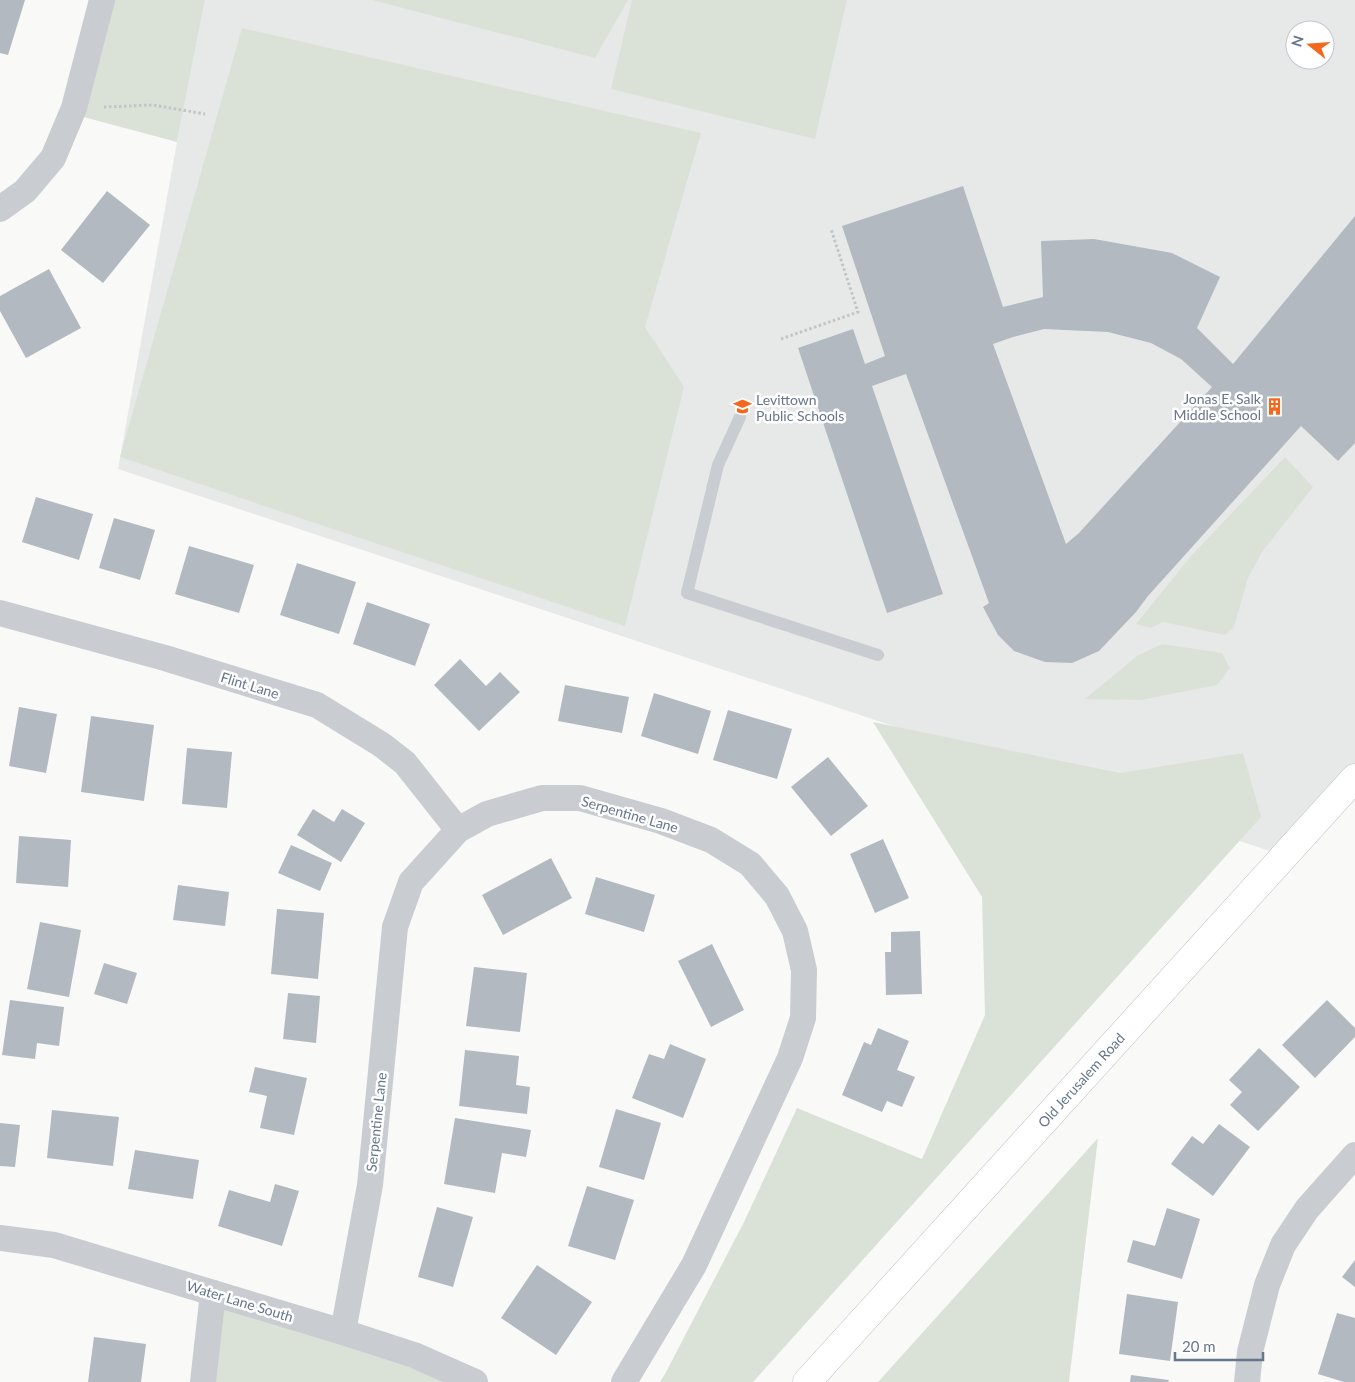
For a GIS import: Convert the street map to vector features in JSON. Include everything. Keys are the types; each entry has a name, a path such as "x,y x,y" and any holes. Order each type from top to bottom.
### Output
{"main road":[{"name":"Old Jerusalem Road","path":"807,1382 1355,778"}],"street":[{"path":"0,209 25,191 53,158 74,108 102,0"},
{"name":"Flint Lane","path":"0,613 165,658 317,706 382,745 404,763 458,830"},
{"name":"Serpentine Lane","path":"343,1332 370,1185 395,927 410,882 458,830 487,814 542,798 580,798 661,821 711,840 750,864 777,896 795,931 804,970 802,1018 790,1058 694,1265 624,1382"},
{"path":"1247,1382 1250,1352 1267,1285 1284,1246 1307,1209 1355,1156"},
{"name":"Water Lane South","path":"0,1238 54,1245 343,1332 414,1355 475,1382"},
{"path":"203,1382 213,1294"}],"lane":[{"path":"740,417 718,465 687,593 878,655"}],"path":[{"path":"74,108 153,105 205,114"},
{"path":"781,339 858,312 831,229"}],"shaded area":[{"path":"106,0 205,0 177,142 76,115"},
{"name":"Levittown Public Schools","path":"205,0 1355,0 1355,768 1279,854 118,469 177,142"},
{"path":"372,0 628,0 595,58"},
{"path":"632,0 847,0 815,139 611,89"},
{"path":"242,28 701,133 645,327 684,387 625,626 120,457"},
{"path":"1285,457 1313,487 1262,552 1248,578 1234,627 1225,635 1163,622 1151,628 1136,624 1191,556"},
{"path":"1162,644 1222,653 1230,668 1217,685 1141,700 1085,699 1137,656"},
{"path":"873,722 1120,773 1243,753 1261,817 753,1382 660,1382 744,1222 797,1108 922,1159 985,1015 982,897"},
{"path":"1098,1138 1069,1382 878,1382"},
{"path":"217,1296 468,1382 208,1382"}],"building":[{"path":"0,0 25,0 8,55 0,53"},
{"name":"Jonas E. Salk Middle School","path":"963,186 1003,307 1043,297 1041,241 1094,239 1172,253 1220,277 1197,328 1233,364 1355,216 1355,443 1338,461 1301,426 1099,651 1072,663 1045,662 1014,651 998,635 983,607 989,603 906,374 872,386 943,594 887,613 798,348 853,329 865,364 885,356 842,226","holes":["1044,329 1108,332 1151,343 1181,359 1212,387 1079,533 1066,544 993,344"]},
{"path":"107,191 150,225 103,283 61,250"},
{"path":"49,269 81,328 26,358 0,311 0,296"},
{"path":"36,497 93,514 79,560 22,542"},
{"path":"114,518 155,530 140,580 99,568"},
{"path":"189,546 254,565 239,613 175,594"},
{"path":"297,563 356,582 339,634 280,615"},
{"path":"367,602 430,624 415,666 353,644"},
{"path":"460,659 486,686 500,672 520,692 479,731 434,685"},
{"path":"565,685 629,697 622,733 558,721"},
{"path":"654,693 711,711 698,754 641,736"},
{"path":"19,707 57,714 46,773 9,766"},
{"path":"728,710 792,729 777,779 713,760"},
{"path":"91,716 154,725 144,801 81,792"},
{"path":"187,748 232,752 227,808 182,804"},
{"path":"828,757 868,806 831,836 791,787"},
{"path":"313,809 334,822 342,809 365,823 341,862 297,835"},
{"path":"19,836 71,840 68,887 16,883"},
{"path":"883,839 909,898 875,913 850,854"},
{"path":"291,845 332,863 320,891 278,873"},
{"path":"551,858 572,898 503,935 482,895"},
{"path":"596,877 655,895 644,932 585,914"},
{"path":"178,885 229,892 225,926 173,920"},
{"path":"277,909 324,913 318,979 271,974"},
{"path":"40,922 81,930 69,997 27,989"},
{"path":"920,931 922,994 886,995 885,952 891,952 891,932"},
{"path":"712,944 744,1010 711,1027 678,961"},
{"path":"104,963 137,973 127,1004 94,994"},
{"path":"474,967 527,973 520,1032 466,1026"},
{"path":"288,993 320,996 316,1043 283,1039"},
{"path":"10,1000 64,1007 59,1046 37,1043 35,1059 2,1055"},
{"path":"1327,1000 1355,1028 1355,1037 1315,1078 1282,1045"},
{"path":"878,1028 909,1041 897,1070 915,1077 902,1107 887,1101 882,1112 842,1095 864,1042 871,1045"},
{"path":"670,1044 706,1059 683,1118 632,1098 649,1054 664,1059"},
{"path":"1259,1048 1300,1087 1258,1131 1230,1105 1242,1092 1229,1080"},
{"path":"465,1050 519,1056 516,1085 530,1087 527,1114 459,1106"},
{"path":"255,1067 307,1078 294,1135 260,1128 267,1096 249,1092"},
{"path":"616,1109 661,1123 644,1180 599,1167"},
{"path":"52,1110 119,1117 113,1166 47,1158"},
{"path":"455,1118 531,1130 526,1157 502,1153 495,1193 444,1184"},
{"path":"0,1123 20,1125 15,1167 0,1166"},
{"path":"1219,1124 1250,1147 1213,1196 1171,1164 1192,1136 1203,1144"},
{"path":"135,1150 199,1160 193,1199 128,1189"},
{"path":"275,1184 299,1191 282,1246 218,1226 229,1190 270,1202"},
{"path":"587,1186 634,1200 615,1260 568,1246"},
{"path":"437,1207 473,1217 453,1287 418,1277"},
{"path":"1167,1208 1200,1219 1182,1279 1127,1262 1133,1240 1155,1246"},
{"path":"1355,1260 1355,1287 1342,1277"},
{"path":"537,1265 592,1302 556,1355 501,1318"},
{"path":"1127,1294 1178,1302 1170,1361 1119,1354"},
{"path":"1337,1313 1355,1318 1355,1382 1344,1382 1318,1374"},
{"path":"94,1337 146,1344 141,1382 88,1382"},
{"path":"1131,1375 1169,1380 1168,1382 1130,1382"}],"place":[{"name":"Jonas E. Salk Middle School","path":"1275,406"},
{"name":"Levittown Public Schools","path":"742,407"}]}
